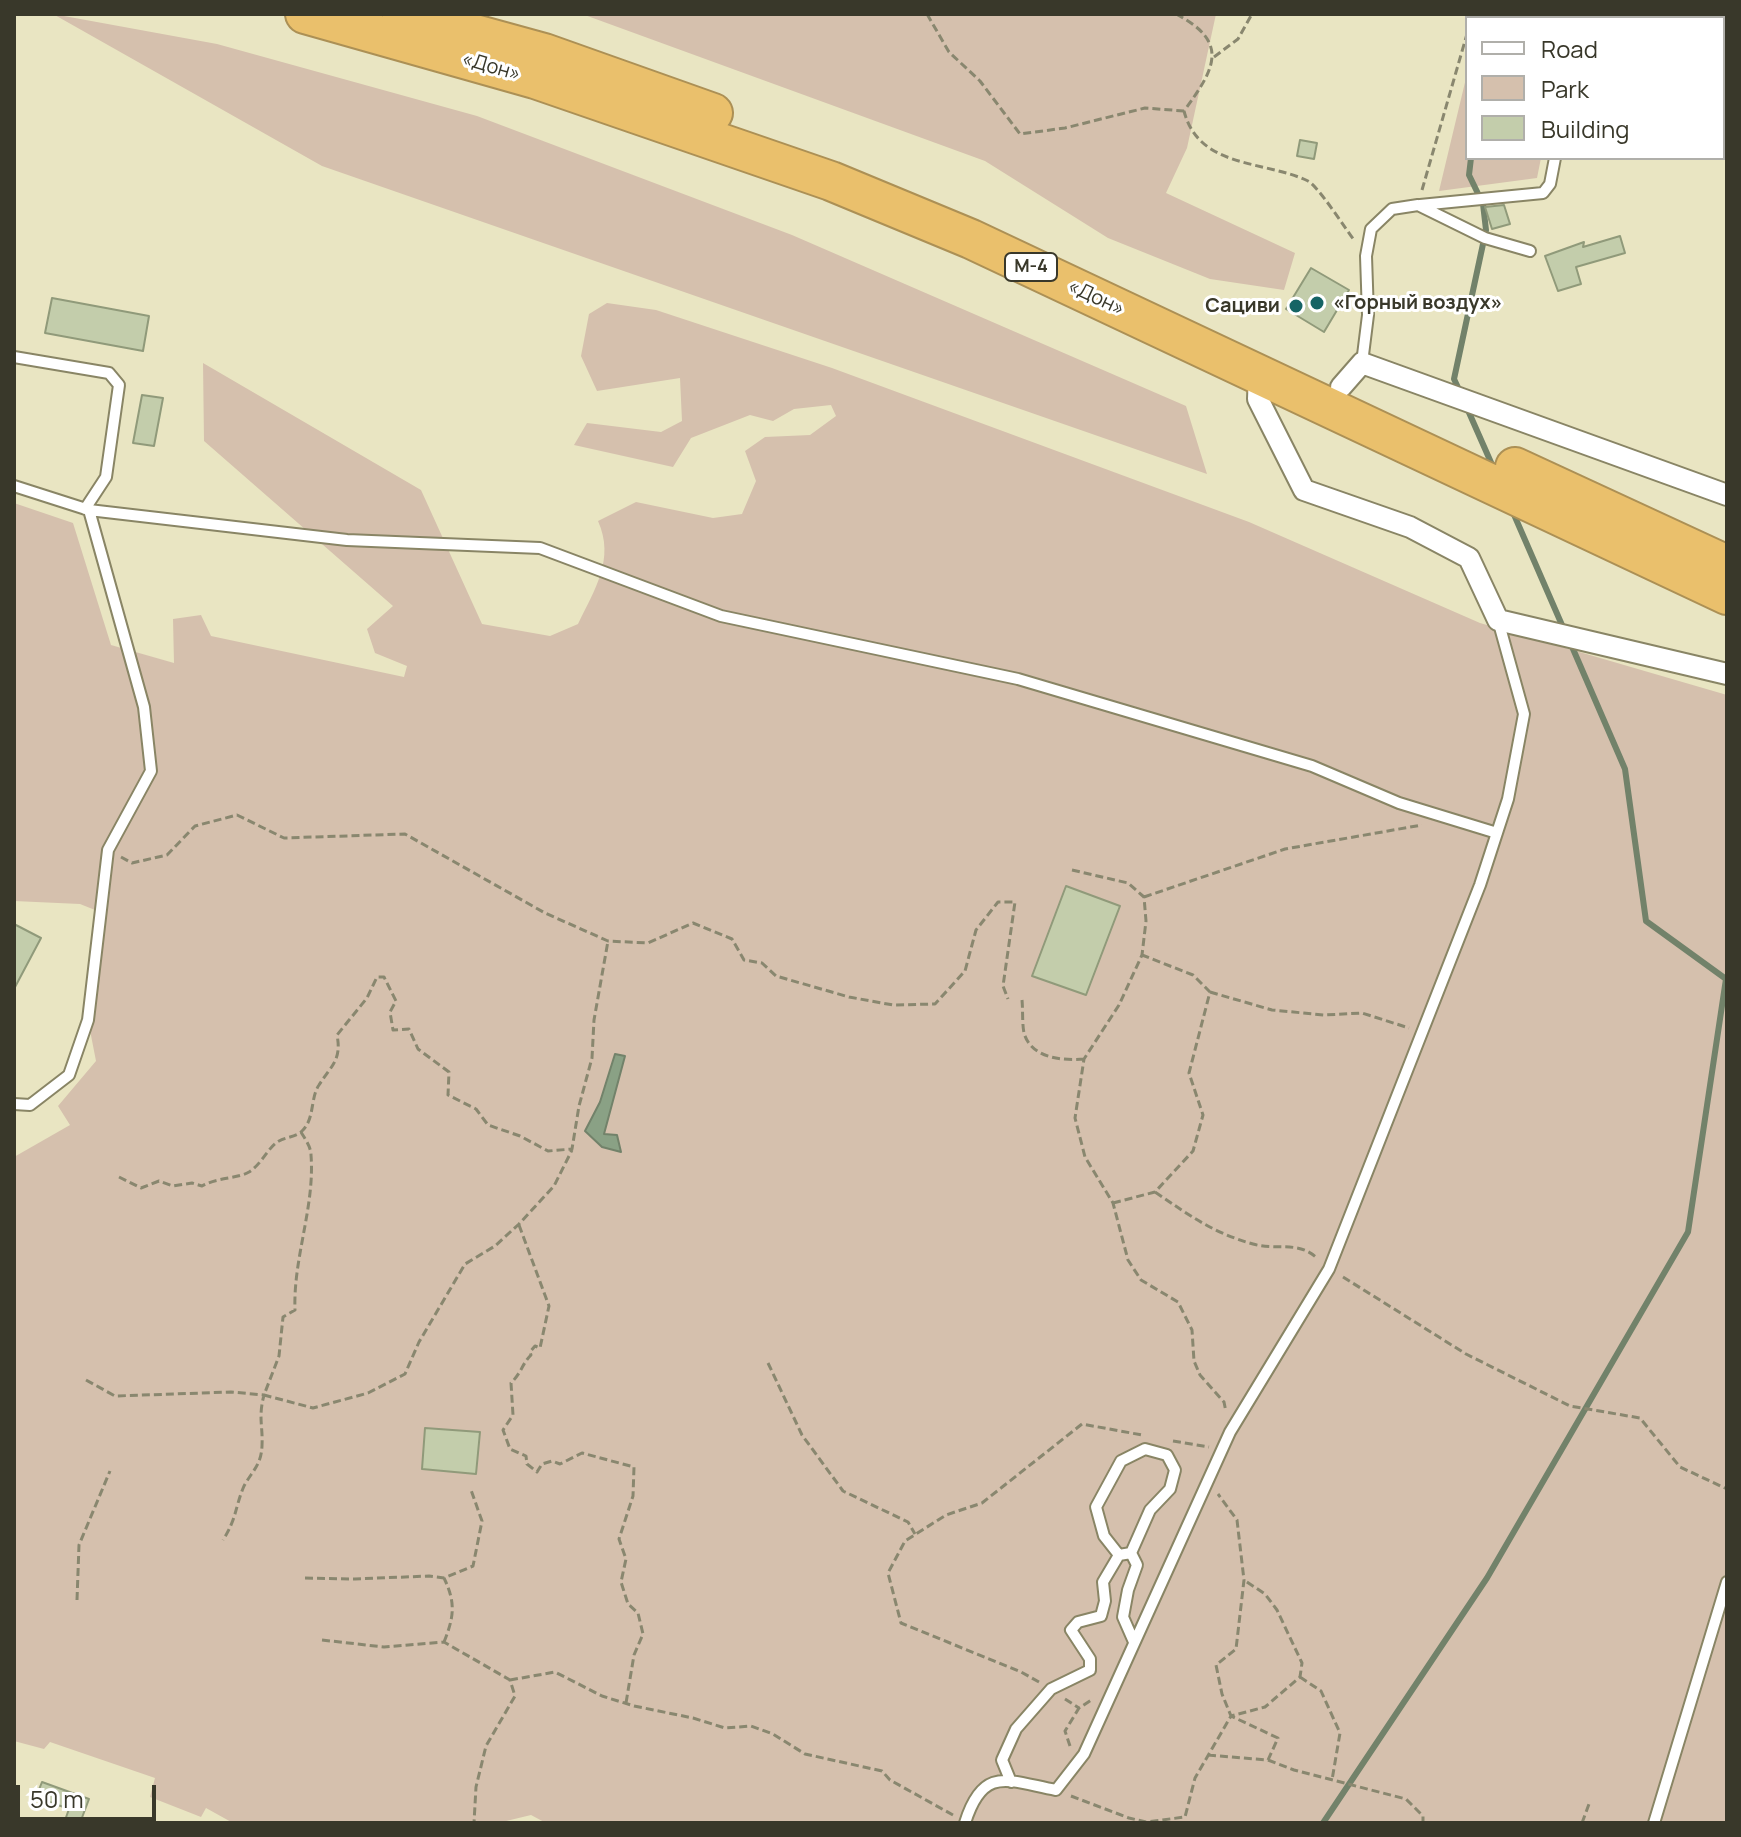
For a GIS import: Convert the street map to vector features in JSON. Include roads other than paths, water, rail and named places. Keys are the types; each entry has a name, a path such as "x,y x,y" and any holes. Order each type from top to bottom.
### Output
{"highway":[{"name":"«Дон»","path":"305,14 535,79 831,181 971,239 1727,595"},
{"name":"«Дон»","path":"402,14 544,53 841,158 1351,375 1727,565"}],"street":[{"path":"1259,373 1258,399 1304,490 1410,527 1469,558 1498,620 1727,674"},
{"path":"1351,375 1727,495"}],"lane":[{"path":"1351,375 1368,315 1366,256 1371,229 1392,209 1543,193 1550,184 1555,160"},
{"path":"1418,205 1485,238 1530,251"},
{"path":"14,357 109,373 119,385 106,477 87,509 144,707 151,771 108,850 88,1020 69,1075 30,1105 14,1104"},
{"path":"14,486 87,509 347,540 540,548 721,616 1018,679 1312,766 1399,803 1497,833"},
{"path":"965,1823 983,1787 994,1780 1056,1790 1084,1754 1230,1432 1329,1269 1480,885 1508,799 1524,714 1498,620"},
{"path":"1119,1555 1104,1536 1096,1507 1121,1461 1145,1449 1167,1455 1175,1470 1170,1489 1150,1510 1131,1553"},
{"path":"1131,1553 1137,1565 1123,1617 1134,1642"},
{"path":"1011,1782 1002,1760 1016,1729 1051,1689 1090,1670 1090,1659 1071,1630 1078,1622 1101,1616 1105,1601 1103,1582 1119,1555 1131,1553"},
{"path":"1654,1823 1727,1582"}],"waterway":[{"path":"1461,394 1454,379 1486,230 1483,204 1469,175 1471,160"},
{"path":"1467,408 1493,467"},
{"path":"1512,510 1565,632"},
{"path":"1323,1823 1487,1578 1688,1232 1726,979 1646,921 1625,769 1570,642"}],"place":[{"name":"«Горный воздух»","path":"1317,303"},
{"name":"Сациви","path":"1296,306"}]}
